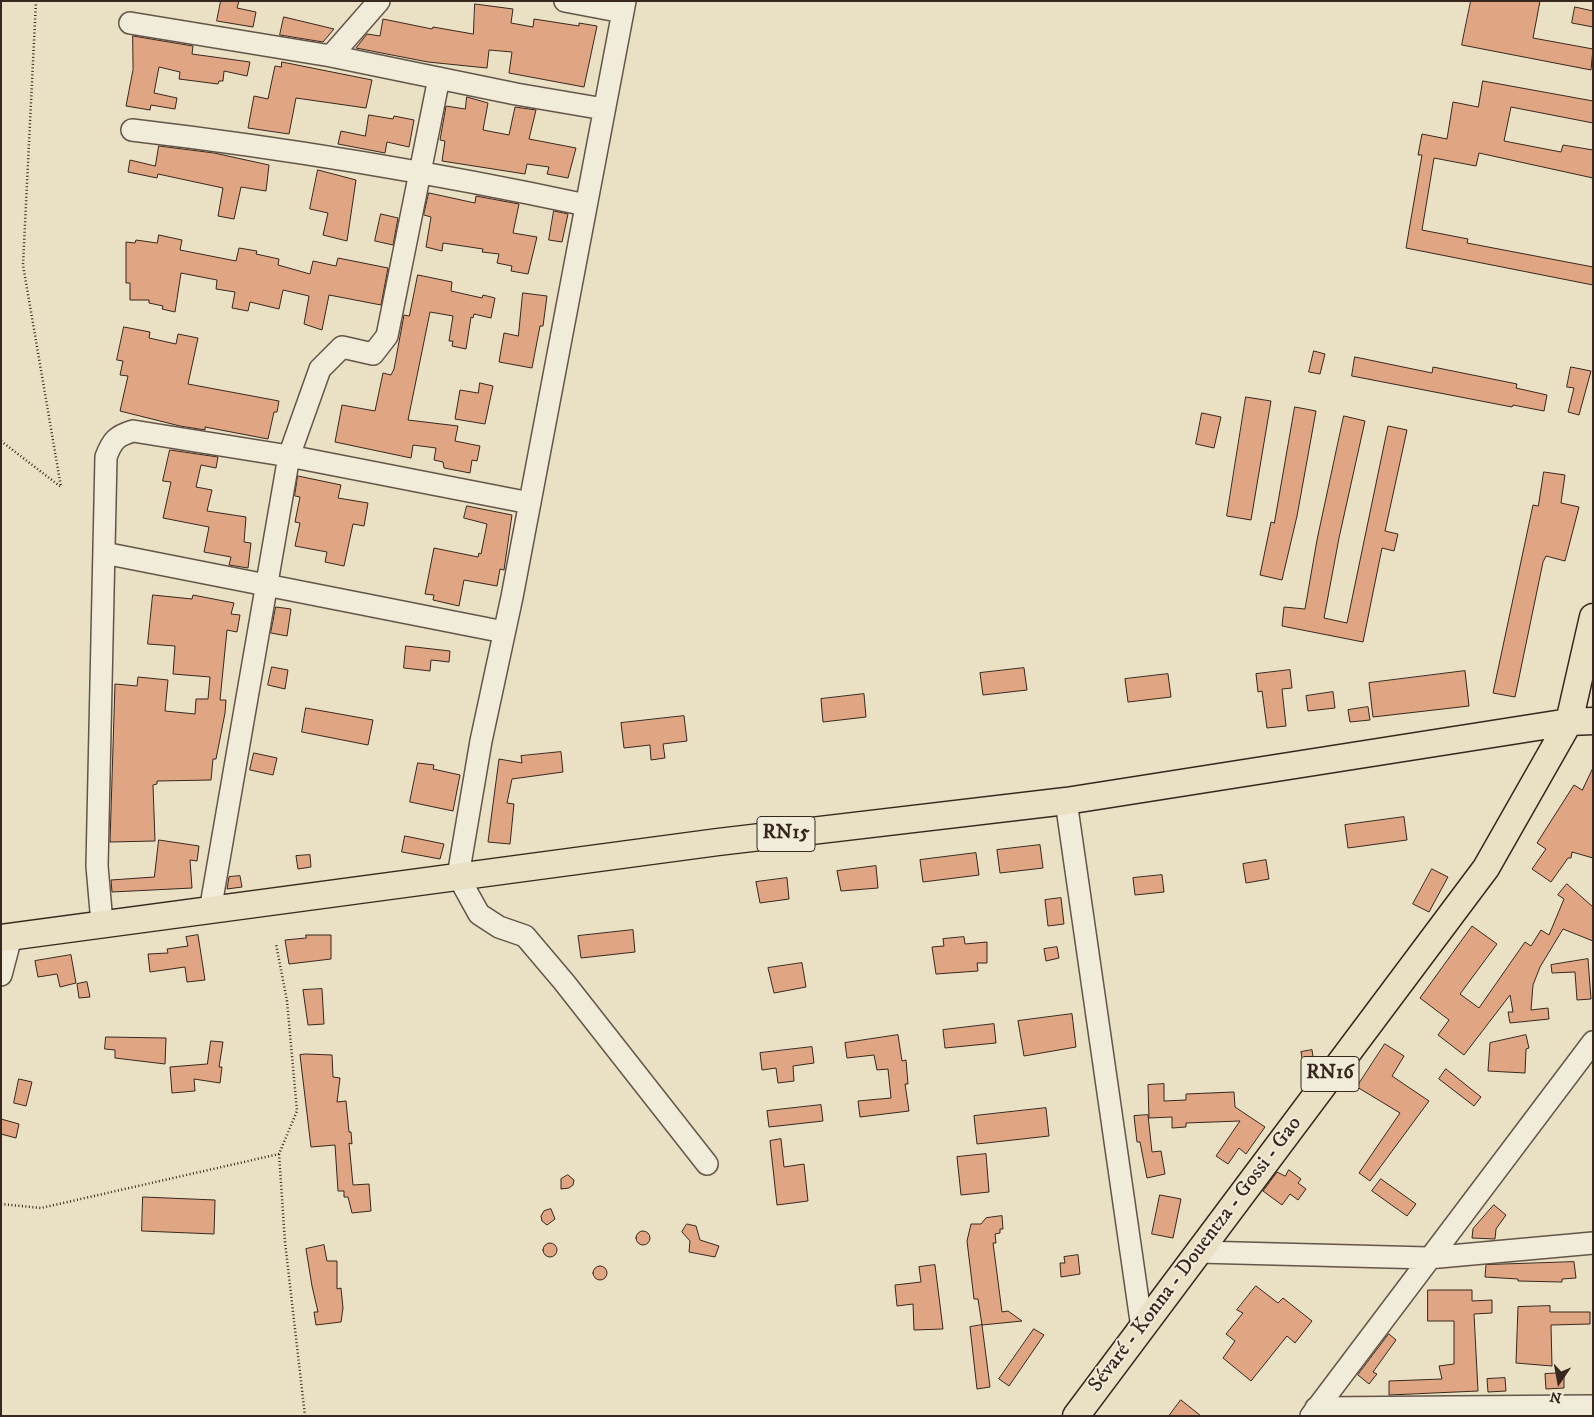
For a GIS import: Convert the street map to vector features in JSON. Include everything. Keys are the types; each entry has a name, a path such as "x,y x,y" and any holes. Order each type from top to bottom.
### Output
{"main road":[{"name":"Sévaré - Konna - Douentza - Gossi - Gao","path":"1076,1416 1486,868 1581,722 1593,617"},
{"name":"RN15","path":"6,938 102,923 210,911 718,842 1066,801 1581,722"}],"street":[{"path":"331,56 379,1"},
{"path":"565,1 624,6 530,503 481,741 458,876 479,914 499,927 525,936 564,982 707,1164"},
{"path":"130,23 331,56 604,109"},
{"path":"210,911 265,585 289,456 320,369 342,347 374,354 387,336 439,78"},
{"path":"132,130 293,151 496,186 586,205"},
{"path":"102,923 97,866 106,457 111,443 119,435 133,431 289,456 530,503"},
{"path":"104,552 504,632"},
{"path":"1066,801 1142,1328"},
{"path":"1,975 6,938"},
{"path":"1314,1412 1428,1258 1593,1042"},
{"path":"1199,1252 1428,1258 1593,1243"},
{"path":"1314,1412 1593,1406"}],"path":[{"path":"1,441 61,487 23,264 36,1"},
{"path":"276,944 287,1000 297,1111 278,1154 285,1242 305,1416"},
{"path":"1,1204 41,1208 278,1154"}],"building":[{"path":"221,1 239,1 237,8 256,12 253,27 217,21"},
{"path":"1471,1 1540,1 1533,38 1593,49 1591,70 1462,45"},
{"path":"475,4 513,9 511,23 533,27 534,19 579,26 579,23 597,26 584,87 509,73 512,52 489,50 487,68 428,62 356,48 367,34 380,36 383,19 432,29 433,27 473,34"},
{"path":"1575,7 1593,11 1593,27 1572,23"},
{"path":"284,17 334,29 323,42 280,35"},
{"path":"133,36 193,46 192,54 250,62 247,76 224,71 223,81 219,81 218,84 179,79 180,72 159,67 154,93 177,98 175,109 151,105 150,110 126,106 133,70"},
{"path":"282,62 372,80 366,108 296,98 289,134 248,128 254,96 268,99 275,66 281,67"},
{"path":"1483,81 1593,101 1593,123 1511,107 1504,141 1561,152 1563,145 1593,150 1593,178 1479,153 1476,166 1434,158 1422,230 1468,239 1467,243 1593,267 1593,285 1406,248 1422,155 1418,155 1422,134 1447,139 1453,102 1478,107"},
{"path":"467,97 488,103 483,130 509,135 515,107 536,110 529,139 576,148 568,178 547,174 549,167 527,164 525,174 442,161 445,141 440,140 446,106 465,109"},
{"path":"369,115 393,119 394,116 414,120 409,147 387,142 385,153 338,144 341,131 365,136"},
{"path":"159,146 214,153 269,165 266,191 241,187 234,219 218,216 223,188 158,174 157,178 128,172 130,160 155,166"},
{"path":"318,170 356,180 347,241 323,235 328,213 310,209"},
{"path":"429,193 475,203 476,196 519,204 513,233 537,237 528,274 511,271 512,266 497,263 499,254 482,252 483,249 443,243 442,251 426,247 431,217 424,215"},
{"path":"554,211 568,214 562,242 549,240"},
{"path":"381,214 398,218 393,245 375,241"},
{"path":"159,235 182,240 180,250 236,261 239,248 257,251 256,254 279,259 278,265 310,274 313,261 336,266 338,258 388,268 381,305 329,295 322,330 304,324 309,296 283,290 279,309 250,302 248,311 232,308 235,292 216,289 217,280 181,273 175,312 162,309 163,306 149,303 149,300 130,300 130,283 126,283 126,242 135,243 136,240 157,243"},
{"path":"418,275 452,282 451,291 482,298 483,295 495,298 491,318 474,314 473,318 471,317 466,349 452,346 453,341 449,341 453,316 430,312 408,420 458,426 455,441 480,446 477,461 472,460 470,473 444,468 443,462 434,460 436,448 413,445 411,458 335,442 342,405 375,411 383,373 391,375 394,369 404,315 409,316"},
{"path":"523,293 547,296 543,326 540,326 532,368 499,362 504,333 518,336"},
{"path":"124,327 150,332 149,338 176,344 178,334 198,338 188,384 279,401 277,412 274,412 268,439 205,427 205,430 180,426 120,411 128,376 120,375 123,361 117,360"},
{"path":"1314,351 1325,354 1320,374 1309,372"},
{"path":"1355,357 1432,373 1433,367 1517,384 1516,388 1547,395 1544,411 1513,405 1512,407 1352,376"},
{"path":"1571,367 1591,371 1579,415 1568,412 1574,388 1567,387"},
{"path":"480,383 493,386 485,424 455,419 460,390 478,393"},
{"path":"1246,397 1271,401 1251,520 1227,516"},
{"path":"1295,407 1316,411 1297,516 1282,580 1260,575 1271,522 1274,523"},
{"path":"1202,413 1221,417 1214,448 1196,444"},
{"path":"1344,416 1365,421 1339,538 1324,618 1347,623 1388,426 1407,430 1385,531 1398,534 1394,551 1382,548 1363,642 1282,626 1284,607 1305,609 1317,540"},
{"path":"170,450 218,457 216,468 201,465 196,487 212,490 207,511 246,517 244,542 251,543 248,568 229,565 231,557 204,552 209,527 163,518 171,482 163,481"},
{"path":"1544,472 1565,475 1561,503 1579,507 1565,561 1546,556 1543,562 1515,697 1493,693 1533,505 1538,506"},
{"path":"298,476 341,485 338,498 368,503 364,526 353,524 344,566 325,562 327,552 295,546 300,523 295,522 300,497 295,496"},
{"path":"467,506 512,515 504,570 500,569 497,586 464,580 459,606 433,600 434,595 425,594 434,548 478,557 479,553 481,554 487,524 464,518"},
{"path":"153,595 192,599 193,595 234,603 231,614 240,615 237,632 227,630 220,700 226,700 225,713 216,759 213,759 211,780 157,781 157,784 153,785 155,841 110,842 115,684 137,686 138,677 168,680 165,711 195,714 196,699 208,699 210,677 173,674 175,646 148,644"},
{"path":"276,607 291,609 287,636 271,633"},
{"path":"406,646 450,651 449,662 431,660 430,671 404,668"},
{"path":"272,667 288,670 285,689 268,685"},
{"path":"1024,668 1027,690 983,695 980,673"},
{"path":"1290,670 1292,688 1282,689 1286,726 1267,728 1262,691 1258,692 1256,674"},
{"path":"1465,671 1469,706 1373,717 1369,683"},
{"path":"1168,674 1171,697 1128,702 1125,679"},
{"path":"1333,692 1335,708 1308,711 1306,696"},
{"path":"864,694 866,717 823,722 821,699"},
{"path":"1368,707 1370,720 1350,722 1348,710"},
{"path":"306,708 373,720 368,745 302,732"},
{"path":"684,716 687,741 663,744 665,758 651,760 650,745 624,748 621,723"},
{"path":"561,752 563,772 512,779 507,803 514,804 510,844 488,842 499,759 522,763 521,756"},
{"path":"254,753 277,758 273,775 250,770"},
{"path":"418,763 434,765 433,769 460,775 453,811 410,802"},
{"path":"1593,768 1593,858 1572,852 1571,858 1568,858 1551,882 1532,869 1546,849 1537,843 1574,785 1582,790"},
{"path":"1404,817 1407,840 1348,848 1345,825"},
{"path":"405,836 444,844 440,859 402,852"},
{"path":"159,840 199,846 197,861 190,860 192,888 112,892 111,880 154,877"},
{"path":"1040,845 1043,868 1000,873 997,850"},
{"path":"976,853 979,875 923,882 920,860"},
{"path":"310,855 311,867 298,869 296,856"},
{"path":"1266,860 1269,879 1246,883 1243,864"},
{"path":"876,866 878,888 841,891 837,871"},
{"path":"1432,869 1448,877 1429,912 1413,904"},
{"path":"1162,875 1164,892 1135,895 1133,878"},
{"path":"240,876 242,887 227,889 229,877"},
{"path":"787,878 789,899 760,903 756,882"},
{"path":"1567,884 1593,907 1593,941 1563,929 1540,967 1533,985 1531,1010 1548,1008 1549,1019 1510,1023 1508,1012 1513,1012 1510,995 1464,1055 1438,1035 1449,1020 1420,998 1472,926 1497,944 1460,994 1479,1008 1525,942 1531,946 1541,930 1549,935 1564,899 1558,895"},
{"path":"1061,898 1064,924 1048,926 1045,900"},
{"path":"633,930 635,952 581,958 578,936"},
{"path":"198,935 205,980 187,982 185,967 150,972 148,954 168,953 167,949 188,946 186,937"},
{"path":"306,935 331,935 331,959 289,964 285,940 306,938"},
{"path":"964,937 965,944 987,942 987,963 977,963 978,971 936,974 932,947 944,946 943,939"},
{"path":"1057,947 1059,958 1046,961 1044,949"},
{"path":"71,955 76,983 60,987 57,974 38,977 35,961"},
{"path":"1588,959 1591,999 1577,1000 1575,972 1552,973 1551,965"},
{"path":"802,963 806,987 774,993 768,968"},
{"path":"87,982 90,997 79,998 77,984"},
{"path":"322,989 324,1024 308,1025 303,990"},
{"path":"1072,1014 1076,1047 1024,1056 1018,1021"},
{"path":"994,1024 996,1043 945,1048 943,1030"},
{"path":"898,1035 902,1061 906,1060 908,1084 905,1084 909,1111 860,1117 858,1101 891,1098 888,1069 877,1070 874,1055 847,1058 845,1043"},
{"path":"1526,1035 1529,1048 1526,1049 1525,1073 1488,1071 1490,1043"},
{"path":"106,1037 166,1038 165,1064 115,1058 115,1050 105,1049"},
{"path":"211,1041 223,1042 219,1067 222,1067 220,1083 194,1079 195,1091 172,1093 170,1067 207,1064"},
{"path":"1385,1044 1404,1056 1392,1076 1429,1101 1370,1181 1359,1173 1400,1113 1357,1087"},
{"path":"812,1047 814,1063 793,1066 794,1081 778,1083 776,1068 762,1070 760,1053"},
{"path":"1312,1050 1314,1063 1303,1064 1301,1052"},
{"path":"300,1055 332,1055 333,1077 340,1078 337,1102 346,1101 352,1144 349,1143 353,1185 369,1184 371,1211 352,1213 348,1197 344,1197 344,1191 338,1191 335,1145 311,1147"},
{"path":"1446,1069 1481,1097 1474,1106 1439,1079"},
{"path":"19,1079 32,1082 26,1106 14,1103"},
{"path":"1164,1084 1164,1101 1186,1100 1186,1094 1234,1092 1235,1107 1265,1127 1246,1154 1239,1148 1228,1164 1216,1156 1240,1121 1186,1123 1186,1127 1172,1128 1172,1117 1149,1118 1148,1085"},
{"path":"821,1105 823,1121 769,1127 767,1111"},
{"path":"1046,1108 1049,1136 977,1144 974,1116"},
{"path":"1148,1115 1152,1152 1161,1151 1165,1174 1147,1178 1140,1142 1137,1142 1134,1116"},
{"path":"1,1119 19,1124 16,1138 1,1134"},
{"path":"781,1139 784,1167 804,1164 808,1201 777,1205 770,1141"},
{"path":"986,1154 989,1192 961,1195 957,1157"},
{"path":"1289,1170 1301,1179 1298,1183 1306,1189 1298,1200 1290,1194 1282,1205 1263,1191 1277,1172 1285,1176"},
{"path":"568,1175 574,1180 573,1185 569,1188 561,1189 561,1179"},
{"path":"1381,1179 1416,1204 1407,1216 1372,1191"},
{"path":"1160,1195 1181,1199 1173,1238 1152,1234"},
{"path":"143,1197 215,1200 214,1234 142,1231"},
{"path":"1494,1205 1506,1215 1496,1229 1495,1239 1472,1238 1473,1229"},
{"path":"551,1209 555,1219 547,1225 542,1221 541,1216 544,1211"},
{"path":"1002,1216 1003,1229 1000,1229 1000,1233 995,1234 996,1243 993,1243 1002,1312 1008,1311 1022,1321 982,1325 978,1299 974,1299 967,1241 971,1224 981,1224 986,1218"},
{"path":"687,1224 696,1226 700,1240 719,1246 715,1257 689,1252 690,1241 682,1232"},
{"path":"640,1231 646,1231 650,1238 646,1245 640,1245 636,1241 636,1235"},
{"path":"547,1243 553,1243 557,1250 553,1257 547,1257 543,1253 543,1247"},
{"path":"324,1245 327,1261 337,1261 337,1289 341,1288 343,1308 341,1322 316,1325 314,1312 318,1312 306,1249"},
{"path":"1078,1255 1080,1274 1061,1277 1060,1263 1065,1263 1064,1257"},
{"path":"1574,1262 1576,1278 1562,1279 1562,1282 1518,1281 1518,1279 1485,1277 1486,1265"},
{"path":"935,1265 943,1329 914,1330 913,1304 897,1306 895,1285 921,1282 919,1267"},
{"path":"600,1266 605,1268 607,1273 605,1278 600,1280 595,1278 593,1273 595,1268"},
{"path":"1256,1286 1278,1303 1283,1298 1312,1321 1295,1343 1287,1336 1251,1381 1223,1358 1235,1341 1226,1334 1243,1313 1237,1310"},
{"path":"1428,1290 1472,1290 1472,1301 1492,1300 1492,1313 1474,1314 1478,1391 1389,1395 1389,1381 1442,1379 1439,1366 1454,1364 1454,1321 1428,1321"},
{"path":"1550,1306 1550,1312 1590,1312 1590,1324 1551,1325 1552,1366 1516,1363 1518,1307"},
{"path":"982,1325 990,1387 977,1389 970,1327"},
{"path":"1034,1329 1044,1335 1009,1386 999,1379"},
{"path":"1389,1334 1396,1340 1373,1372 1377,1374 1369,1384 1358,1375"},
{"path":"1564,1373 1564,1388 1546,1389 1545,1374"},
{"path":"1505,1378 1506,1391 1488,1392 1487,1379"},
{"path":"1181,1400 1201,1416 1169,1416"}]}
